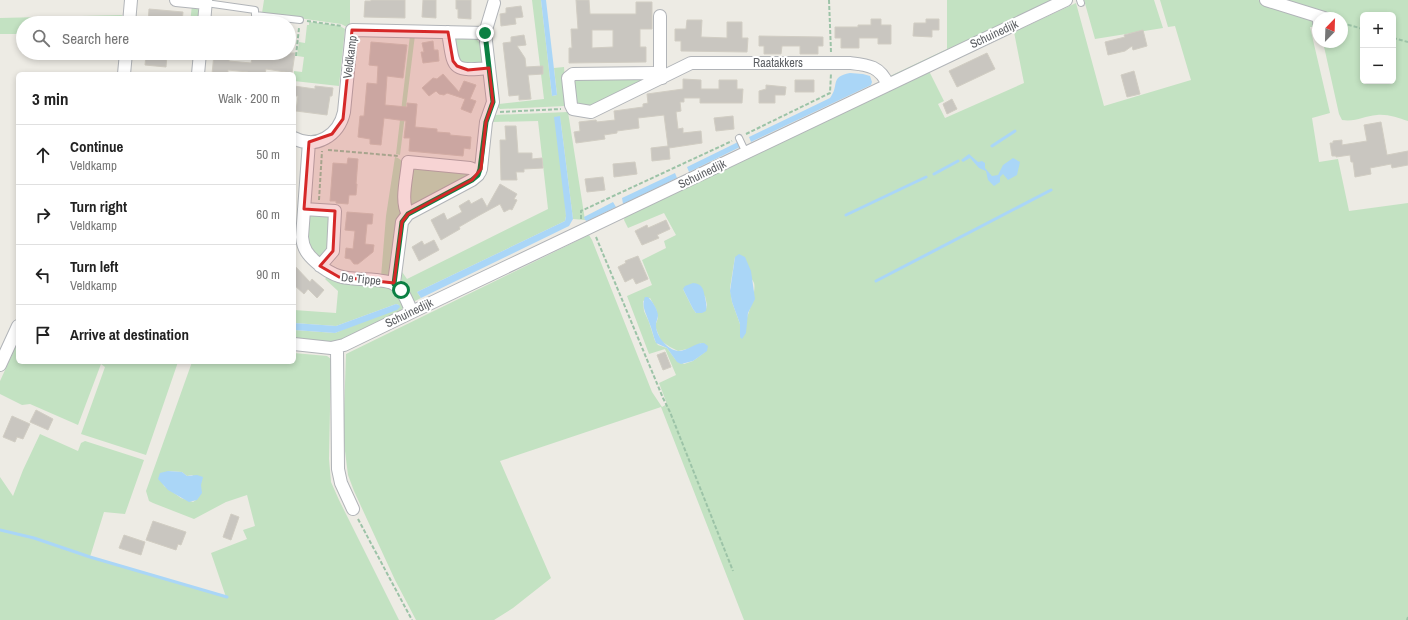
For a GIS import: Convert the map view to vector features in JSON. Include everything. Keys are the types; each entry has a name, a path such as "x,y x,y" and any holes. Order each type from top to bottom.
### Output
{"street":[{"path":"130,16 131,0"},
{"path":"176,0 206,1 204,16"},
{"name":"Schuinedijk","path":"296,344 331,348 344,345 1066,0"},
{"path":"1266,0 1312,17"},
{"path":"394,284 402,222 408,214 472,180 480,172 486,122 493,102 485,33 494,2"},
{"path":"571,105 568,78 573,74 654,72 659,76 660,16"},
{"name":"Veldkamp","path":"309,142 322,140 332,134 337,130 343,119 352,30 485,33"},
{"path":"448,32 453,61 457,66 468,70 489,68"},
{"path":"124,72 125,60"},
{"path":"198,72 199,60"},
{"name":"Raatakkers","path":"571,105 574,109 591,112 659,76 691,63 850,63 870,66 880,72 888,85"},
{"path":"296,139 309,142"},
{"name":"De Tippe","path":"309,142 302,242 306,252 320,266 329,273 338,277 385,281 394,284 404,294 412,312"},
{"path":"408,214 405,210 404,201 408,162 470,168 480,172"},
{"path":"304,209 335,211 333,251 320,266"},
{"path":"0,365 16,330"},
{"path":"337,347 338,469 341,483 353,509"}],"lane":[{"path":"206,1 255,10 255,15 264,16"},
{"path":"296,20 300,20"},
{"path":"739,138 746,153"}],"path":[{"path":"580,232 581,211 830,94 831,63 829,0"},
{"path":"296,56 300,20 341,25 352,30"},
{"path":"1348,25 1360,28"},
{"path":"1396,39 1408,42"},
{"path":"490,110 500,112 567,109 571,105"},
{"path":"318,210 322,150 401,157 408,162"},
{"path":"592,226 670,412 733,571"},
{"path":"353,509 412,620"}],"highlighted area":[{"path":"352,30 448,32 453,61 457,66 468,70 489,68 493,102 486,122 481,169 472,180 408,214 402,222 394,283 339,277 320,266 333,251 335,211 304,209 309,142 332,134 343,119"}],"green space":[{"path":"264,0 350,0 350,26 349,28 341,24 296,18 296,16 262,13"},
{"path":"532,0 541,0 552,96 557,95 554,68 564,67 567,105 500,109 496,106 496,103 499,104 544,99"},
{"path":"947,0 1059,0 893,79 890,76 947,49"},
{"path":"1084,0 1154,0 1163,28 1095,39"},
{"path":"1160,0 1258,0 1305,15 1312,20 1312,27 1310,27 1312,48 1315,48 1330,113 1312,118 1319,162 1338,159 1349,211 1408,203 1408,620 744,620 661,407 500,461 551,578 513,608 494,620 416,620 395,580 348,475 344,443 346,354 589,235 652,392 662,407 667,404 659,383 676,375 665,349 649,354 627,296 652,285 642,260 666,248 664,241 676,235 664,213 628,228 624,220 625,214 696,183 929,71 944,101 938,104 945,118 1024,83 1014,32 1076,3 1104,106 1191,80 1175,26 1168,27","holes":["735,257 754,283 754,294 740,337 740,324 732,302 730,288","683,289 705,296 707,305 706,309 696,313","650,298 656,309 658,318 655,326 661,341 678,351 692,348 701,343 705,352 693,361 684,364 675,359 667,348 658,345 655,341 644,311 643,301"]},
{"path":"1273,0 1408,0 1408,121 1385,115 1342,120 1339,114 1324,48 1348,48 1348,12 1312,13"},
{"path":"192,5 197,7 200,16 191,16"},
{"path":"122,15 122,16 81,16"},
{"path":"0,18 16,18 16,34 0,34"},
{"path":"309,22 340,26 345,29 339,86 296,81 296,72 294,71 302,72 304,57 297,56 299,42 305,43 307,25 309,25"},
{"path":"410,35 415,35 400,155 396,154"},
{"path":"453,37 475,38 480,43 485,62 460,64"},
{"path":"650,77 591,108 576,105 574,80"},
{"path":"568,112 585,220 573,219 560,116 566,216 565,221 417,292 421,298 413,302 402,283 400,269 407,279 548,209 538,121 492,122 493,115"},
{"path":"395,157 402,161 403,212 390,275 381,277 386,216"},
{"path":"411,168 469,173 469,177 412,208 407,203"},
{"path":"309,215 329,216 329,249 325,256 319,258 313,255 305,236"},
{"path":"328,276 386,285 397,291 404,306 400,315 337,343 296,340 296,330 335,333 399,305 396,304 336,326 296,323 296,310 336,313 338,291 325,279"},
{"path":"16,346 16,364 101,364 78,425 30,404 22,405 0,394 0,381"},
{"path":"296,353 327,356 331,359 329,459 331,482 399,620 0,620 0,477 13,496 23,470 40,434 78,451 81,443 85,441 144,460 125,514 104,512 90,557 226,597 211,553 247,539 243,530 255,526 247,495 226,502 194,519 149,501 146,491 191,364 296,364","holes":["168,471 182,472 187,476 192,475 201,482 199,496 193,502 181,498 164,486 163,483"]},
{"path":"101,364 177,364 146,455 81,434 105,367"}],"water":[{"path":"541,0 546,0 557,95 552,96"},
{"path":"850,73 870,76 872,82 871,85 751,142 749,137 830,98 837,79"},
{"path":"560,116 573,219 569,226 421,298 417,292 565,221 566,216 554,117"},
{"path":"738,142 740,147 689,172 687,167"},
{"path":"969,154 978,162 982,161 985,163 985,168 992,176 998,175 1003,165 1013,158 1020,162 1017,175 1008,180 1003,174 1000,177 1000,182 994,186 988,180 986,171 979,168 970,158 963,162 961,160"},
{"path":"675,173 677,178 623,204 622,198"},
{"path":"613,202 616,207 587,221 585,220 584,217"},
{"path":"739,254 745,257 751,271 755,299 748,313 746,333 742,339 740,337 740,324 732,302 730,291 735,257"},
{"path":"693,283 699,284 704,292 706,311 702,313 696,313 683,289 685,286"},
{"path":"645,297 650,299 657,310 657,333 666,345 674,350 682,351 704,343 708,346 707,351 693,361 681,364 677,362 667,348 656,343 644,310"},
{"path":"396,304 400,307 397,310 335,333 296,330 296,323 336,326"},
{"path":"168,471 182,472 187,476 197,475 203,477 201,485 202,493 197,500 189,502 168,490 158,479 160,473"}],"building":[{"path":"405,0 405,18 364,17 365,1"},
{"path":"423,0 436,0 436,18 422,17"},
{"path":"456,0 471,0 471,19 458,18"},
{"path":"576,0 589,0 590,14 636,14 636,2 652,2 652,29 640,29 640,47 646,47 646,62 569,63 569,48 572,48 571,29 578,29","holes":["592,30 613,30 613,47 592,48"]},
{"path":"521,6 523,17 515,18 516,24 501,26 500,14 506,13 506,8"},
{"path":"149,9 183,12 183,16 148,16"},
{"path":"871,19 881,19 881,25 891,25 891,44 878,44 878,38 859,38 859,48 841,48 841,38 835,38 835,27 858,27 858,25 871,25"},
{"path":"926,19 939,19 939,30 932,30 932,37 913,36 914,23 926,23"},
{"path":"687,20 702,20 701,37 727,38 727,22 742,22 742,38 748,38 747,52 681,51 681,41 675,41 675,29 686,29"},
{"path":"1143,30 1147,46 1133,50 1132,46 1125,51 1108,55 1105,42 1125,37 1124,35"},
{"path":"524,35 526,45 517,46 525,58 526,67 543,66 543,74 528,75 531,99 519,100 519,95 509,96 503,43 511,42 511,37"},
{"path":"759,36 823,37 823,46 818,46 818,54 800,54 800,46 782,46 781,54 764,54 764,46 759,46"},
{"path":"433,41 434,50 438,50 439,61 423,63 421,52 424,52 422,43"},
{"path":"371,42 407,45 403,78 387,76 385,105 407,107 407,103 417,104 415,127 437,129 437,132 471,137 470,149 464,148 463,156 409,151 410,138 404,138 406,121 384,118 381,145 370,144 370,139 358,137 360,116 364,116 367,83 377,84 378,66 369,65"},
{"path":"987,53 995,69 957,87 949,71"},
{"path":"146,60 167,60 166,67 145,65"},
{"path":"213,60 229,60 251,63 252,60 294,60 292,72 266,69 265,72 228,70 228,72 212,72"},
{"path":"1134,71 1140,94 1127,97 1121,75"},
{"path":"443,74 459,92 464,81 476,85 470,99 476,101 471,113 461,109 465,99 447,93 444,95 439,94 436,91 429,96 422,88 433,78 437,79"},
{"path":"683,79 701,80 701,89 719,89 719,80 737,80 737,89 743,89 742,103 700,103 700,98 684,98 684,102 680,102 681,111 676,112 678,129 683,128 683,133 701,131 702,143 669,148 670,159 652,161 651,148 668,146 664,115 638,118 639,128 617,131 617,133 604,135 605,139 576,143 574,132 580,131 579,122 615,120 614,111 643,107 643,104 648,103 647,94 683,89"},
{"path":"795,80 814,80 814,92 795,92"},
{"path":"766,85 786,87 785,95 775,95 775,103 759,103 759,91 766,89"},
{"path":"296,86 315,89 315,86 333,88 327,115 296,111 298,96 296,96"},
{"path":"952,99 957,109 947,114 943,104"},
{"path":"733,116 734,129 716,131 714,118"},
{"path":"1381,122 1387,155 1408,151 1408,165 1392,168 1391,164 1370,168 1371,174 1355,177 1353,162 1351,162 1350,155 1336,157 1332,156 1330,143 1333,143 1333,141 1342,140 1342,145 1367,141 1364,125"},
{"path":"505,126 516,126 518,153 532,153 532,159 542,158 543,168 524,169 524,172 516,172 517,180 501,180 500,140 506,140"},
{"path":"348,158 358,159 356,195 349,195 348,204 330,201 333,163 347,164"},
{"path":"635,162 637,174 614,177 613,164"},
{"path":"603,177 605,190 587,192 585,179"},
{"path":"500,184 517,194 514,199 517,200 512,210 510,209 504,212 500,204 459,227 460,229 441,240 431,220 444,213 447,220 462,212 459,206 469,200 471,204 482,198 487,207"},
{"path":"347,212 373,214 372,224 367,224 365,244 374,245 373,252 358,264 354,264 350,259 345,258 346,248 353,249 355,231 345,230"},
{"path":"666,220 670,229 657,235 659,238 642,245 635,231 647,225 648,228"},
{"path":"434,240 439,250 419,261 412,247 422,241 424,245"},
{"path":"638,256 648,279 636,284 633,278 625,282 618,267 626,263 625,261"},
{"path":"296,267 310,282 312,279 324,290 317,298 308,289 304,294 296,287"},
{"path":"665,352 671,367 663,370 657,355"},
{"path":"36,410 53,419 48,430 30,422"},
{"path":"12,416 30,424 23,439 17,437 15,442 3,437"},
{"path":"231,514 239,517 231,540 223,537"},
{"path":"153,521 186,532 181,545 178,544 176,550 146,540"},
{"path":"124,535 145,542 141,555 119,548"}],"waterway":[{"path":"992,146 1015,131"},
{"path":"934,174 958,161"},
{"path":"846,215 926,177"},
{"path":"876,281 1051,190"},
{"path":"0,530 34,538 90,557 227,597"}],"route":[{"path":"401,290 394,284 402,222 408,214 472,180 480,172 486,122 493,102 485,33"}]}
